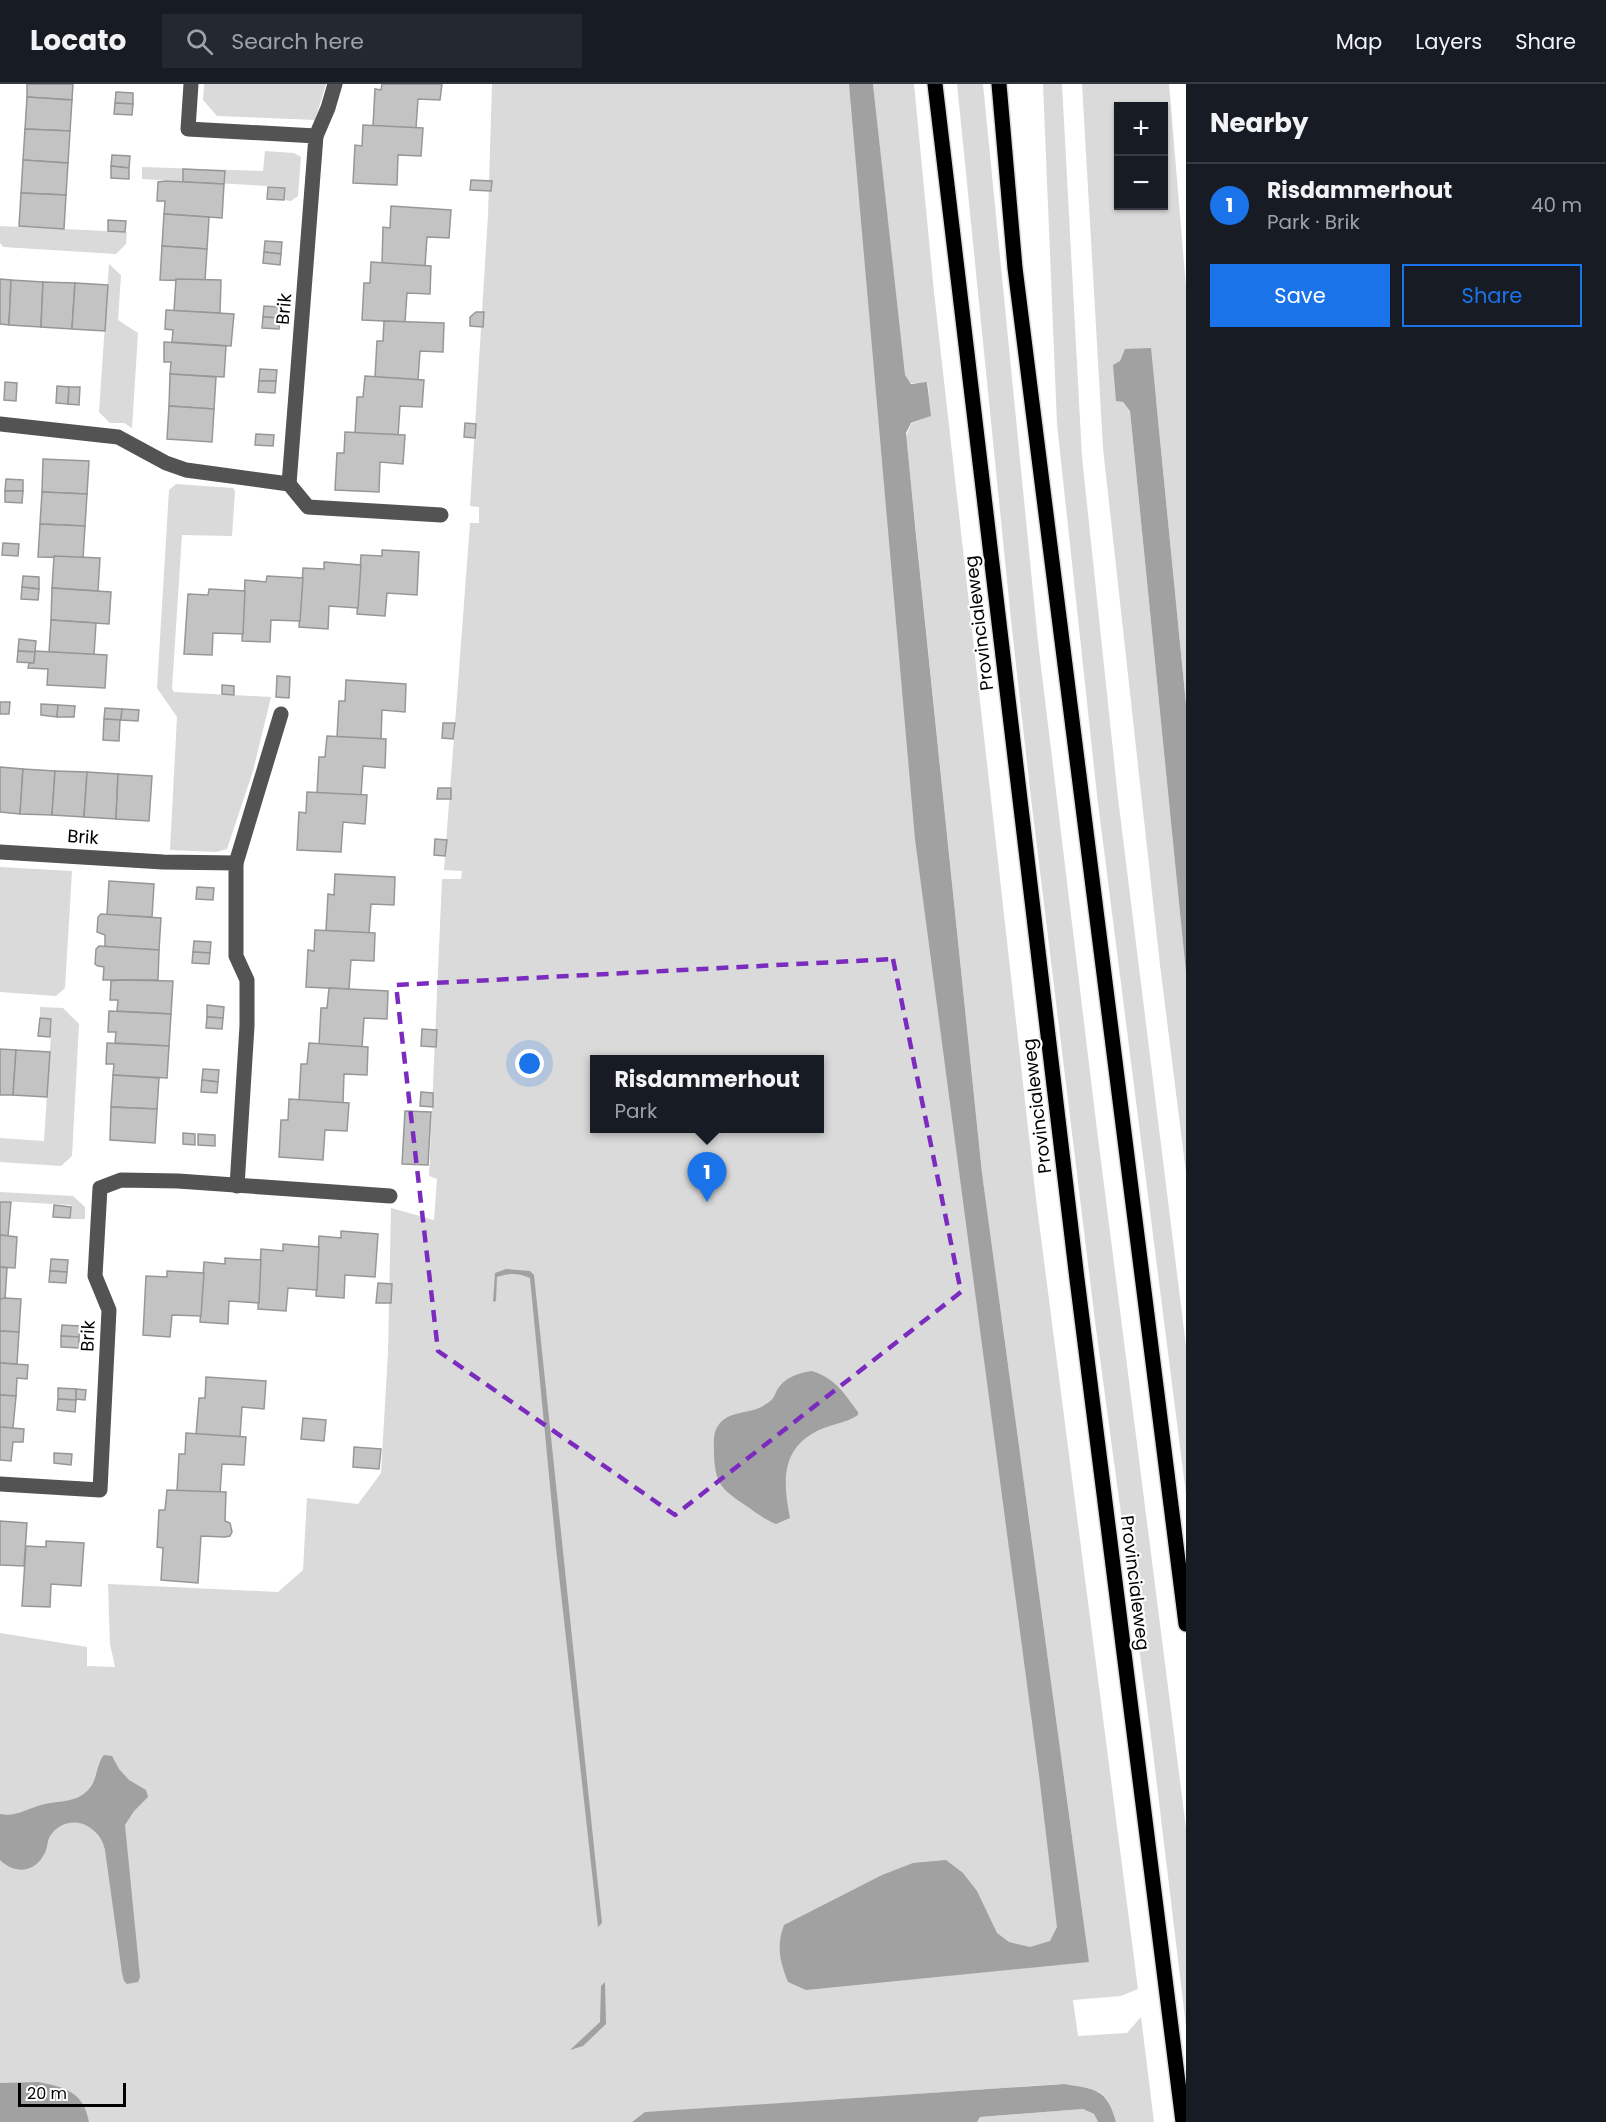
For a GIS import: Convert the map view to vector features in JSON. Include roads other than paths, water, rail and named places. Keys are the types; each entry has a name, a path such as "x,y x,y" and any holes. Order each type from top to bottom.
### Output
{"main road":[{"name":"Provincialeweg","path":"935,84 1076,1268 1183,2122"},
{"path":"999,84 1015,268 1186,1624"}],"street":[{"path":"191,84 188,129 315,136"},
{"name":"Brik","path":"289,484 315,136 328,108 335,84"},
{"path":"0,424 118,437 166,463 186,470 289,484 308,507 441,514"},
{"path":"237,1186 247,1026 247,980 236,956 236,863 281,714"},
{"name":"Brik","path":"0,852 163,862 236,863"},
{"name":"Brik","path":"0,1484 100,1490 109,1310 95,1276 100,1188 121,1180 178,1181 390,1196"}],"place":[{"name":"Risdammerhout","path":"707,1202"}]}
